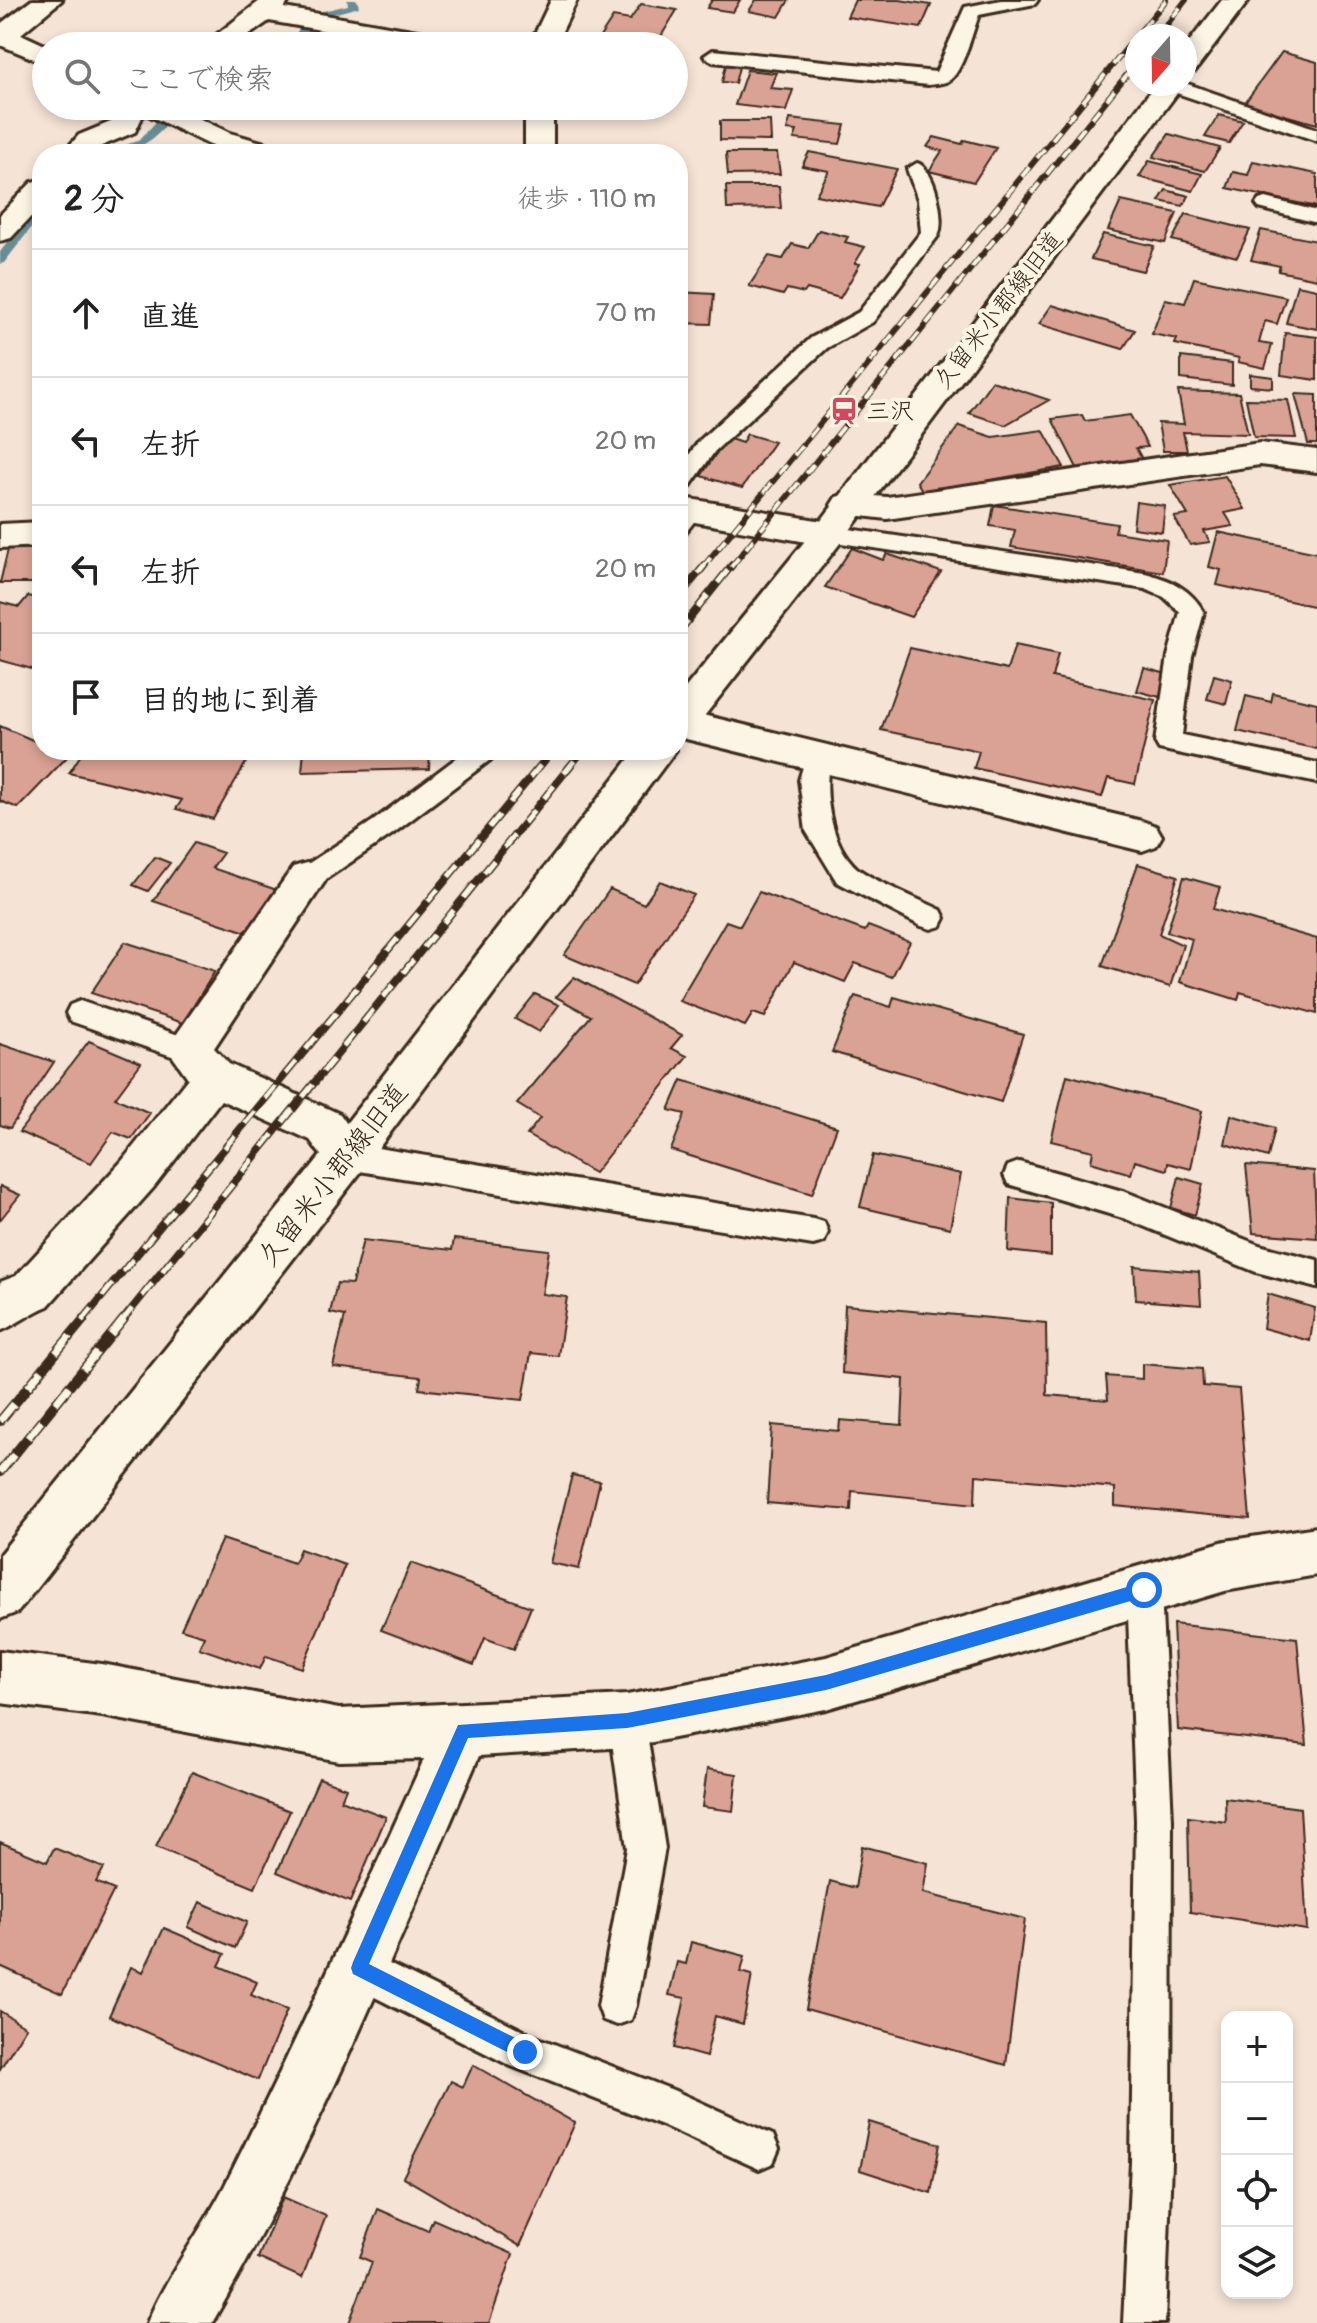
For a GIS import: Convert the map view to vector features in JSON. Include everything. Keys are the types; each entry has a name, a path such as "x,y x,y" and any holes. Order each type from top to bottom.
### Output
{"street":[{"path":"32,50 1,36 49,0"},
{"path":"549,32 564,0"},
{"path":"1197,50 1236,0"},
{"path":"234,32 270,6 392,32"},
{"name":"久留米小郡線旧道","path":"688,710 829,534 1161,96"},
{"path":"86,144 125,126 127,120"},
{"path":"180,120 237,144"},
{"path":"539,120 539,144"},
{"path":"0,232 32,198"},
{"path":"848,505 887,508 1260,454 1317,461"},
{"path":"688,509 829,534"},
{"path":"0,536 32,534"},
{"path":"688,725 1142,836"},
{"name":"久留米小郡線旧道","path":"0,1594 347,1156 649,760"},
{"path":"0,1310 9,1299 32,1291 138,1174 307,878"},
{"path":"201,1063 325,1127 347,1156"},
{"path":"0,1677 102,1690 339,1735 627,1721 826,1683 1225,1566 1317,1551"},
{"path":"178,2323 244,2210 359,1968 463,1731"}],"lane":[{"path":"713,56 928,79 942,77 948,72 971,11 1029,0"},
{"path":"1197,93 1317,135"},
{"path":"688,491 707,446 819,343 866,317 931,232 930,203 917,169"},
{"path":"1266,204 1317,217"},
{"path":"829,534 1145,581 1167,587 1183,597 1192,612 1180,656 1168,742 1317,773"},
{"path":"817,757 812,780 819,831 847,875 931,918"},
{"path":"307,878 382,828 472,760"},
{"path":"80,1013 201,1063"},
{"path":"347,1156 813,1232"},
{"path":"1019,1175 1158,1217 1245,1255 1291,1270 1317,1274"},
{"path":"1144,1590 1154,1820 1151,2162 1144,2323"},
{"path":"617,2006 646,1848 627,1721"},
{"path":"359,1968 525,2052 673,2110 759,2149"}],"building":[{"path":"712,0 740,0 733,12 707,8"},
{"path":"756,0 789,0 779,17 749,11"},
{"path":"855,0 900,0 931,5 921,28 847,17"},
{"path":"641,4 677,10 664,32 603,32 613,17 630,20"},
{"path":"1282,52 1317,62 1317,124 1244,104"},
{"path":"726,65 739,67 735,83 722,82"},
{"path":"747,70 776,73 770,88 793,90 786,111 735,105"},
{"path":"1219,115 1243,121 1229,143 1205,137"},
{"path":"790,119 845,125 840,144 794,139 797,131 787,130"},
{"path":"720,121 770,121 771,141 720,140"},
{"path":"1169,134 1220,148 1205,171 1153,157"},
{"path":"934,137 996,148 974,182 929,171 942,151 927,147"},
{"path":"809,152 897,169 878,207 816,195 829,171 802,166"},
{"path":"726,153 777,153 780,174 728,175"},
{"path":"1149,161 1202,174 1193,191 1139,177"},
{"path":"1253,161 1317,174 1317,207 1227,188 1233,172 1248,175"},
{"path":"726,186 779,186 781,208 727,209"},
{"path":"1166,190 1189,196 1183,206 1159,201"},
{"path":"1121,201 1177,213 1165,243 1108,230"},
{"path":"1186,214 1250,230 1237,257 1172,240"},
{"path":"819,230 848,237 845,242 865,247 855,263 860,264 840,298 807,289 804,293 787,289 783,295 749,286 769,256 783,259 792,244 808,248"},
{"path":"1261,230 1317,241 1317,279 1278,271 1280,266 1251,260"},
{"path":"1103,234 1154,246 1143,271 1091,259"},
{"path":"1194,278 1286,297 1277,324 1265,321 1259,343 1272,345 1265,368 1238,362 1239,358 1175,344 1177,339 1152,334 1165,299 1185,303"},
{"path":"1297,285 1317,289 1317,329 1286,323"},
{"path":"688,293 714,294 711,324 688,323"},
{"path":"1052,305 1135,330 1123,349 1039,324"},
{"path":"1285,333 1317,337 1317,380 1281,375"},
{"path":"1181,357 1232,363 1232,385 1181,379"},
{"path":"1250,374 1273,377 1273,388 1250,386"},
{"path":"992,381 1049,400 1005,425 969,413"},
{"path":"1178,391 1239,393 1248,434 1183,432 1187,451 1163,451 1158,423 1184,424"},
{"path":"1295,394 1317,395 1317,444 1308,444"},
{"path":"1246,399 1288,400 1296,438 1254,437"},
{"path":"1082,415 1085,421 1130,415 1148,447 1136,448 1142,459 1077,468 1052,419"},
{"path":"959,426 993,437 1043,430 1064,467 923,492 917,482"},
{"path":"747,434 774,442 742,488 701,476 727,438 742,443"},
{"path":"1225,476 1245,509 1225,513 1233,526 1204,531 1210,542 1190,545 1174,517 1188,515 1170,485"},
{"path":"1136,502 1165,506 1162,532 1133,528"},
{"path":"994,505 1117,524 1115,532 1167,540 1163,572 1011,547 1015,530 990,526"},
{"path":"1218,532 1317,553 1317,607 1217,585 1221,570 1209,567"},
{"path":"852,548 883,560 887,554 941,572 911,617 825,587"},
{"path":"8,549 32,549 32,583 0,583"},
{"path":"28,596 32,597 32,669 0,660 0,602 19,607"},
{"path":"1015,645 1058,654 1052,677 1155,700 1135,784 1108,778 1102,797 974,768 979,751 881,730 910,648 1007,670"},
{"path":"1144,668 1167,674 1160,697 1137,691"},
{"path":"1214,675 1232,680 1226,704 1207,699"},
{"path":"1273,693 1317,703 1317,749 1237,731 1246,696 1271,702"},
{"path":"0,726 32,740 32,760 64,760 18,808 0,801"},
{"path":"77,760 247,760 213,819 176,809 182,800 69,773"},
{"path":"303,760 429,760 429,769 302,772"},
{"path":"194,843 223,853 212,868 277,890 249,933 153,901"},
{"path":"155,857 170,863 148,891 133,885"},
{"path":"1138,864 1178,876 1159,934 1183,945 1170,987 1102,966"},
{"path":"1184,877 1220,887 1213,909 1317,939 1317,1014 1240,992 1238,1000 1180,982 1192,939 1167,932"},
{"path":"660,881 694,895 634,985 564,955 610,889 644,904"},
{"path":"759,892 865,931 868,926 910,942 892,977 855,963 845,982 794,962 765,1017 753,1013 745,1026 679,1001 726,921 740,926"},
{"path":"125,942 215,971 183,1023 91,993"},
{"path":"574,977 682,1035 671,1048 687,1056 594,1173 527,1135 540,1118 517,1104 591,1016 556,997"},
{"path":"535,994 559,1005 539,1032 515,1019"},
{"path":"855,996 891,1007 894,997 1023,1034 1001,1102 832,1052"},
{"path":"89,1041 141,1063 115,1098 150,1113 131,1139 113,1132 91,1163 19,1132"},
{"path":"0,1044 54,1062 10,1128 0,1125"},
{"path":"1067,1075 1202,1111 1191,1169 1168,1163 1167,1170 1135,1161 1131,1174 1091,1162 1093,1151 1051,1141"},
{"path":"682,1080 837,1127 812,1194 671,1150 685,1114 669,1110"},
{"path":"1231,1115 1275,1128 1268,1157 1225,1144"},
{"path":"873,1155 961,1174 950,1228 860,1207"},
{"path":"1246,1165 1314,1171 1317,1238 1253,1233"},
{"path":"1179,1177 1203,1184 1195,1215 1171,1208"},
{"path":"0,1186 20,1195 0,1220"},
{"path":"1010,1198 1051,1203 1051,1256 1008,1251"},
{"path":"454,1239 549,1250 542,1294 567,1297 558,1356 531,1353 523,1400 419,1389 421,1377 333,1367 345,1316 330,1313 337,1283 352,1284 363,1240 452,1250"},
{"path":"1134,1266 1199,1272 1201,1305 1136,1300"},
{"path":"1268,1294 1315,1308 1310,1341 1263,1328"},
{"path":"845,1305 1046,1323 1047,1395 1108,1400 1106,1376 1142,1379 1142,1364 1202,1369 1203,1386 1239,1389 1250,1519 1115,1506 1115,1488 976,1475 975,1504 852,1491 851,1510 767,1503 772,1425 839,1431 840,1420 902,1425 904,1379 842,1373"},
{"path":"572,1475 600,1481 579,1569 550,1563"},
{"path":"222,1539 294,1563 300,1549 345,1565 302,1668 266,1656 260,1669 199,1648 204,1636 181,1629"},
{"path":"411,1563 531,1607 514,1649 485,1638 474,1665 381,1630"},
{"path":"1173,1624 1297,1638 1307,1745 1178,1730"},
{"path":"707,1769 737,1774 733,1811 702,1807"},
{"path":"192,1772 290,1811 255,1888 156,1847"},
{"path":"319,1778 346,1788 341,1800 386,1817 350,1902 277,1872"},
{"path":"1225,1798 1300,1808 1307,1930 1190,1912 1188,1817 1226,1822"},
{"path":"0,1842 47,1862 54,1848 104,1868 96,1882 114,1890 62,1994 0,1966"},
{"path":"862,1846 928,1863 923,1893 1025,1919 1006,2065 806,2009 830,1881 855,1888"},
{"path":"200,1902 247,1922 235,1948 188,1927"},
{"path":"164,1928 225,1954 219,1966 257,1982 251,1995 287,2010 258,2080 109,2016 131,1967 143,1972"},
{"path":"691,1942 745,1956 741,1972 752,1975 743,2024 715,2016 706,2057 674,2048 685,1998 669,1995 677,1962 686,1964"},
{"path":"0,2011 26,2027 0,2069"},
{"path":"473,2065 575,2123 520,2246 403,2177 451,2081 463,2087"},
{"path":"869,2122 940,2144 931,2193 860,2170"},
{"path":"283,2197 326,2216 302,2278 258,2258"},
{"path":"378,2209 428,2231 433,2219 513,2254 489,2323 349,2323 372,2262 360,2257"}],"waterway":[{"path":"302,32 314,16 354,7 352,0"},
{"path":"138,144 164,120"},
{"path":"0,260 32,219"}],"railway":[{"path":"703,567 1166,0"},
{"path":"1167,24 1186,0"},
{"path":"731,567 1125,77"},
{"path":"688,586 705,565"},
{"path":"688,620 732,565"},
{"path":"82,1321 545,760"},
{"path":"122,1321 575,760"},
{"path":"0,1421 84,1319"},
{"path":"0,1472 124,1319"}],"place":[{"name":"三沢","path":"844,411"}],"route":[{"path":"525,2052 359,1968 463,1731 627,1721 826,1683 1144,1590"}]}
